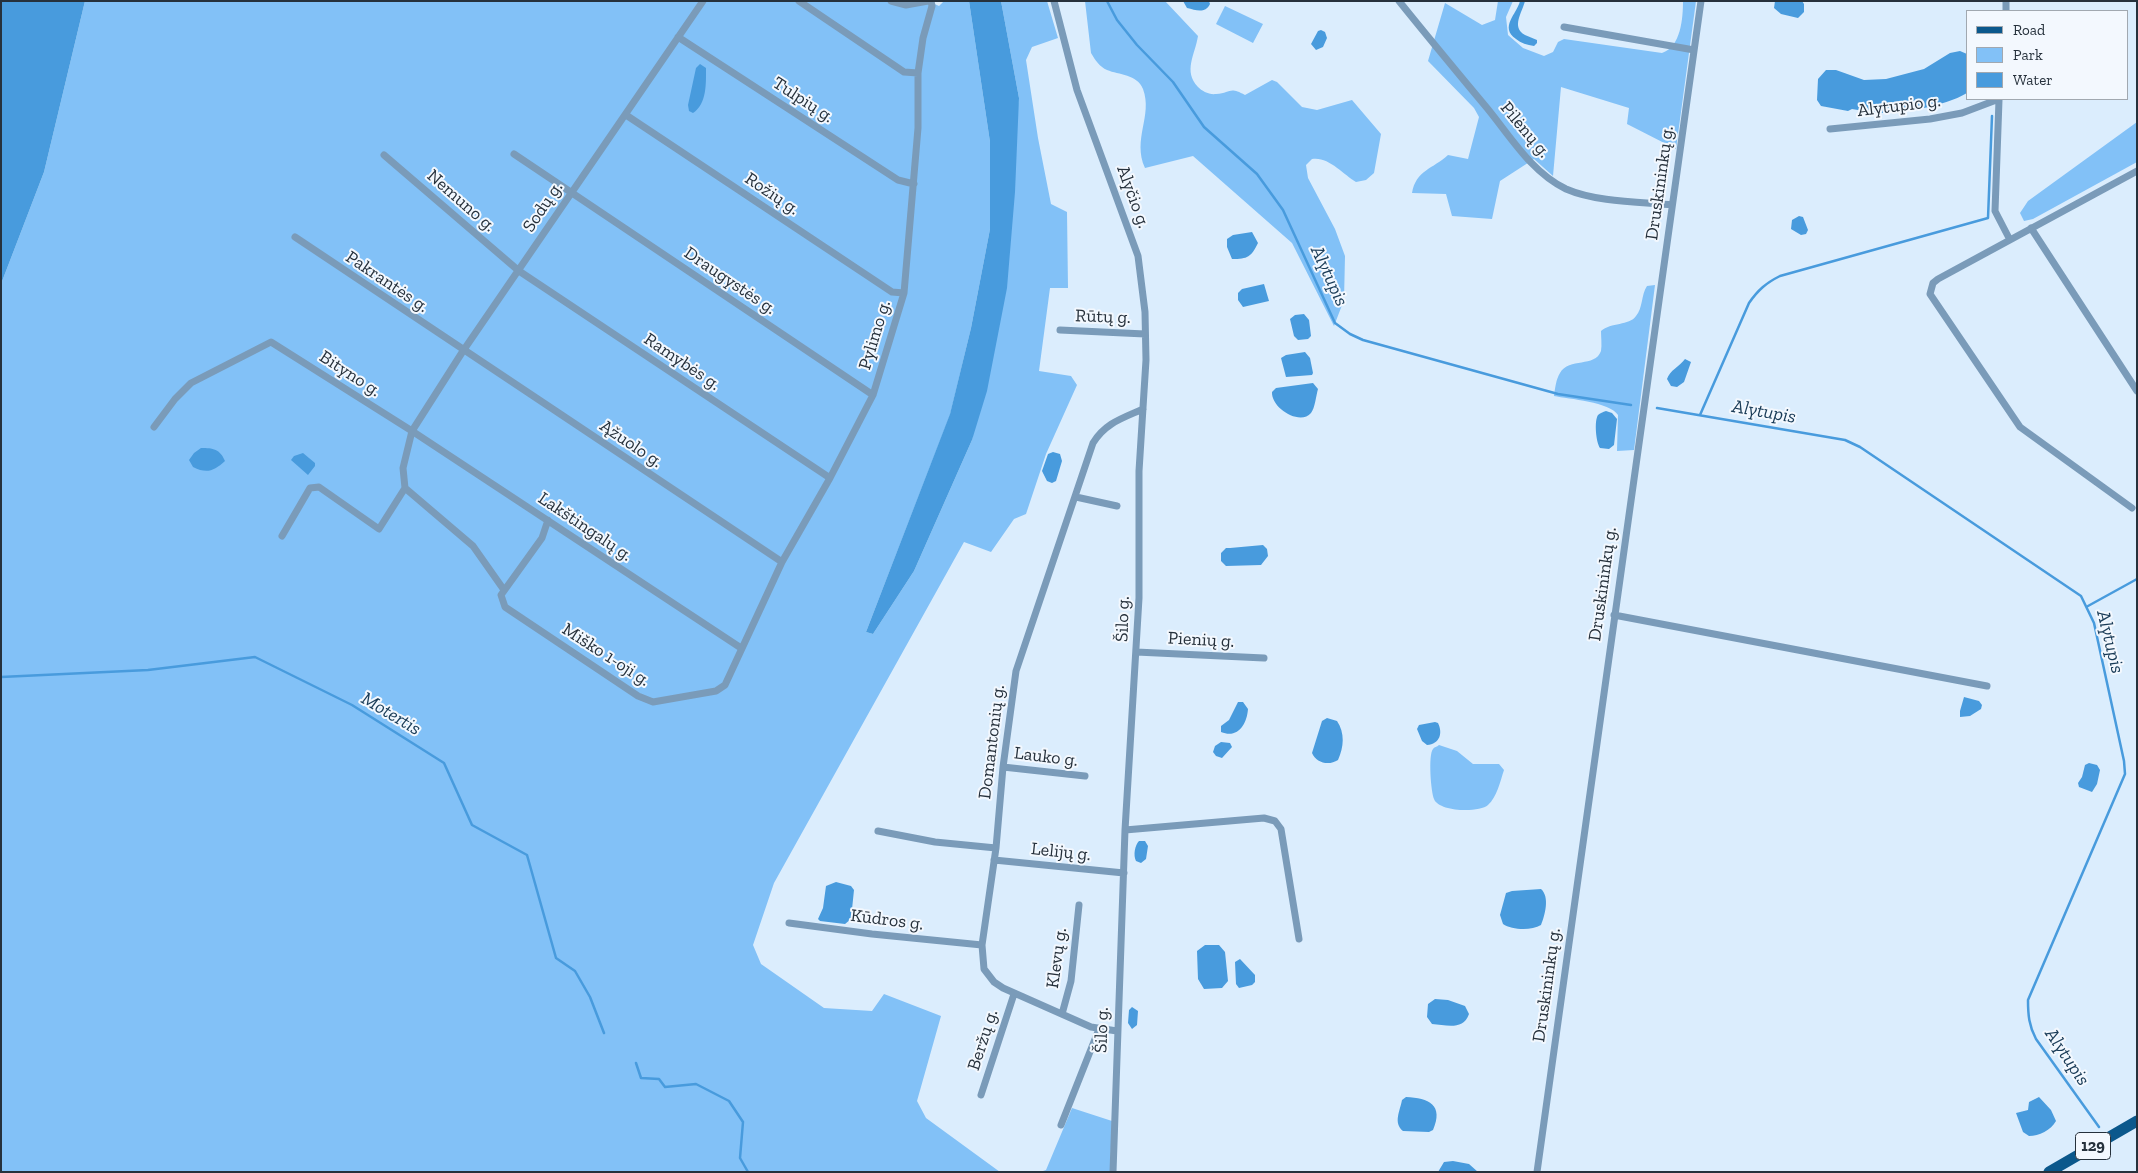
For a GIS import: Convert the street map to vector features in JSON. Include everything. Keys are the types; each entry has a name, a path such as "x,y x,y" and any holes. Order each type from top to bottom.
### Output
{"main road":[{"name":"129","path":"2049,1172 2137,1121"}],"street":[{"name":"Sodų g.","path":"405,488 403,468 412,431 463,351 703,1"},
{"path":"799,1 904,72 918,73"},
{"path":"891,1 906,5 930,1"},
{"name":"Pylimo g.","path":"741,648 782,562 830,478 872,395 904,293 918,128 918,73 923,38 932,6 930,1"},
{"name":"Alyčio g.","path":"1054,1 1077,90 1138,256 1145,312 1143,409"},
{"name":"Pilėnų g.","path":"1399,1 1528,158 1554,182 1585,195 1672,205"},
{"name":"Druskininkų g.","path":"1537,1172 1701,1"},
{"path":"1564,27 1694,50"},
{"name":"Tulpių g.","path":"678,37 898,180 914,184"},
{"path":"1999,100 1995,211 2010,240"},
{"name":"Alytupio g.","path":"1830,129 1930,119 1962,113 1999,100"},
{"name":"Rožių g.","path":"626,115 892,292 904,293"},
{"name":"Nemuno g.","path":"384,154 519,271"},
{"name":"Draugystės g.","path":"514,154 872,395"},
{"path":"2132,508 2020,427 1932,299 1930,288 1938,279 2137,171"},
{"path":"2031,228 2137,391"},
{"name":"Pakrantės g.","path":"295,237 463,351"},
{"name":"Ramybės g.","path":"519,271 830,478"},
{"name":"Rūtų g.","path":"1060,330 1145,334"},
{"name":"Bityno g.","path":"154,426 175,399 191,383 271,342 412,431"},
{"name":"Ąžuolo g.","path":"463,351 782,562"},
{"name":"Domantonių g.","path":"1117,1031 1099,1029 1014,994 998,985 984,969 982,945 996,848 1003,767 1016,671 1093,443 1100,431 1108,424 1143,409"},
{"name":"Šilo g.","path":"1113,1172 1125,830 1136,652 1139,471 1143,409"},
{"name":"Lakštingalų g.","path":"412,431 741,648"},
{"path":"282,536 310,488 319,488 379,529 405,488 473,546 504,590 542,538 548,520"},
{"path":"1076,497 1116,506"},
{"name":"Miško 1-oji g.","path":"504,590 501,598 505,607 638,696 653,702 716,691 725,685 741,648"},
{"path":"1614,615 1988,686"},
{"name":"Pienių g.","path":"1136,652 1264,658"},
{"name":"Lauko g.","path":"1003,767 1085,776"},
{"path":"1125,830 1264,818 1275,820 1281,829 1299,939"},
{"path":"878,831 935,842 996,848"},
{"name":"Lelijų g.","path":"994,860 1124,873"},
{"name":"Klevų g.","path":"1062,1014 1071,982 1079,905"},
{"name":"Kūdros g.","path":"789,923 872,934 982,945"},
{"name":"Beržų g.","path":"980,1095 1014,994"},
{"path":"1061,1126 1099,1029"}],"green space":[{"path":"85,1 928,1 939,6 944,1 969,1 990,142 990,229 971,328 950,415 866,632 873,634 914,571 972,440 1019,98 1001,1 1047,1 1058,38 1032,47 1026,60 1038,138 1051,204 1067,212 1068,288 1050,288 1039,371 1071,376 1077,385 1046,454 1026,514 1014,519 991,552 964,542 774,883 753,945 761,964 824,1008 872,1011 884,994 941,1016 917,1101 926,1118 1000,1172 1,1172 1,284 44,172"},
{"path":"1085,1 1165,1 1198,36 1191,63 1191,75 1198,87 1206,92 1216,94 1233,90 1245,95 1272,80 1277,82 1302,107 1317,110 1352,100 1381,134 1374,173 1366,180 1356,182 1324,160 1312,159 1306,165 1308,178 1335,229 1345,256 1344,300 1334,326 1292,243 1193,156 1145,168 1141,147 1146,109 1143,89 1137,80 1104,69 1094,58 1091,53"},
{"path":"1498,1 1513,1 1506,17 1508,35 1523,48 1544,56 1553,52 1558,42 1564,39 1662,53 1673,45 1680,31 1683,1 1696,1 1676,149 1627,124 1629,108 1561,87 1553,176 1534,159 1500,181 1492,219 1452,216 1446,194 1412,193 1417,179 1448,155 1468,159 1479,117 1474,108 1428,61 1445,3 1482,25 1495,20"},
{"path":"1225,6 1263,24 1253,43 1216,24"},
{"path":"2137,122 2137,162 2033,219 2024,221 2020,213 2028,201"},
{"path":"1655,285 1634,450 1617,451 1618,415 1607,407 1598,404 1554,396 1556,384 1564,368 1598,356 1601,351 1601,331 1610,326 1633,319 1640,309 1647,286"},
{"path":"1439,745 1457,751 1473,764 1499,764 1504,770 1496,794 1488,805 1483,808 1460,810 1443,807 1437,803 1433,795 1430,766 1433,748"},
{"path":"1072,1108 1112,1121 1110,1172 1040,1172 1046,1170"}],"water":[{"path":"1,1 85,1 44,172 1,284"},
{"path":"969,1 1001,1 1019,98 1015,192 1007,288 987,391 972,440 914,571 873,634 866,632 950,414 971,328 990,229 990,142"},
{"path":"1183,1 1209,1 1210,4 1206,9 1197,10 1187,8"},
{"path":"1520,1 1525,1 1518,24 1519,28 1525,35 1537,40 1534,46 1524,44 1511,34 1509,30 1510,20"},
{"path":"1775,1 1802,1 1804,12 1798,18 1781,14 1774,8"},
{"path":"1318,31 1325,32 1327,38 1323,47 1316,50 1311,44"},
{"path":"1960,51 1966,54 1966,94 1946,102 1898,112 1870,113 1821,106 1817,100 1818,79 1826,70 1836,70 1864,80 1886,79 1924,69 1950,53"},
{"path":"700,64 706,68 705,93 698,109 693,113 689,111 688,105 696,68"},
{"path":"1799,216 1803,217 1808,230 1806,234 1801,235 1791,229 1792,220"},
{"path":"1252,232 1258,243 1253,251 1245,258 1232,259 1227,247 1227,239 1233,235"},
{"path":"1264,284 1269,301 1243,307 1238,300 1238,293 1242,289"},
{"path":"1304,314 1309,320 1311,336 1308,339 1298,340 1294,336 1290,319 1295,315"},
{"path":"1305,352 1310,358 1312,375 1286,377 1281,358 1286,355"},
{"path":"1685,359 1691,362 1684,382 1677,387 1671,386 1667,379 1668,376"},
{"path":"1313,383 1318,389 1312,411 1306,416 1300,417 1287,413 1276,404 1273,398 1272,392 1276,388"},
{"path":"1606,411 1612,413 1617,419 1614,445 1609,449 1600,448 1596,432 1598,415"},
{"path":"201,448 216,450 225,461 217,467 206,471 193,467 189,460"},
{"path":"1053,452 1060,454 1062,461 1056,481 1052,483 1047,481 1042,471 1048,454"},
{"path":"303,453 315,463 315,466 308,475 291,460 294,456"},
{"path":"1263,545 1267,549 1268,556 1261,565 1226,566 1221,561 1221,553 1226,548"},
{"path":"1964,697 1979,701 1982,705 1981,709 1970,716 1960,717"},
{"path":"1238,702 1243,702 1248,709 1244,725 1237,732 1227,734 1221,732 1221,726 1229,720"},
{"path":"1327,718 1337,721 1343,740 1338,760 1331,763 1316,759 1312,753 1322,721"},
{"path":"1438,723 1440,731 1438,740 1427,745 1422,741 1417,729 1419,725"},
{"path":"1221,742 1230,743 1232,747 1222,758 1216,756 1213,752 1215,746"},
{"path":"2089,763 2097,765 2100,770 2097,784 2092,792 2079,787 2078,783 2082,777 2085,765"},
{"path":"1139,841 1145,841 1148,846 1146,859 1141,863 1136,861 1135,856"},
{"path":"836,882 851,886 854,890 851,919 845,924 820,921 818,919 823,908 826,886"},
{"path":"1541,889 1544,892 1546,901 1541,925 1522,929 1511,928 1503,924 1500,915 1506,893"},
{"path":"1205,945 1219,945 1225,952 1228,981 1222,988 1204,989 1198,979 1197,951"},
{"path":"1240,959 1255,975 1255,982 1252,985 1239,988 1236,984 1235,962"},
{"path":"1435,999 1448,1000 1465,1006 1469,1014 1463,1023 1458,1025 1432,1024 1427,1017 1428,1004"},
{"path":"1132,1007 1138,1011 1137,1025 1132,1029 1128,1023 1129,1010"},
{"path":"1406,1097 1421,1099 1432,1104 1437,1114 1433,1130 1429,1132 1403,1131 1400,1128 1398,1117 1402,1100"},
{"path":"2039,1097 2051,1110 2056,1121 2044,1132 2029,1136 2023,1132 2016,1113 2028,1110 2029,1102"},
{"path":"1453,1161 1469,1164 1478,1172 1438,1172 1444,1162"}],"waterway":[{"name":"Alytupis","path":"1107,1 1117,20 1137,45 1173,82 1204,127 1257,174 1283,210 1335,323 1350,334 1363,340 1558,394 1631,405"},
{"path":"1700,415 1749,303 1771,281 1780,276 1988,218 1992,116"},
{"name":"Alytupis","path":"1657,408 1845,440 1860,447 2081,596 2094,623 2124,761 2125,774 2028,1000 2028,1005 2030,1025 2036,1039 2099,1127"},
{"path":"2088,606 2137,579"},
{"name":"Motertis","path":"1,677 148,670 255,657 352,705 444,763 472,825 527,855 556,958 575,971 590,997 604,1033"},
{"name":"Motertis","path":"636,1063 641,1078 659,1079 665,1087 696,1084 729,1101 743,1122 740,1158 748,1172"}]}
